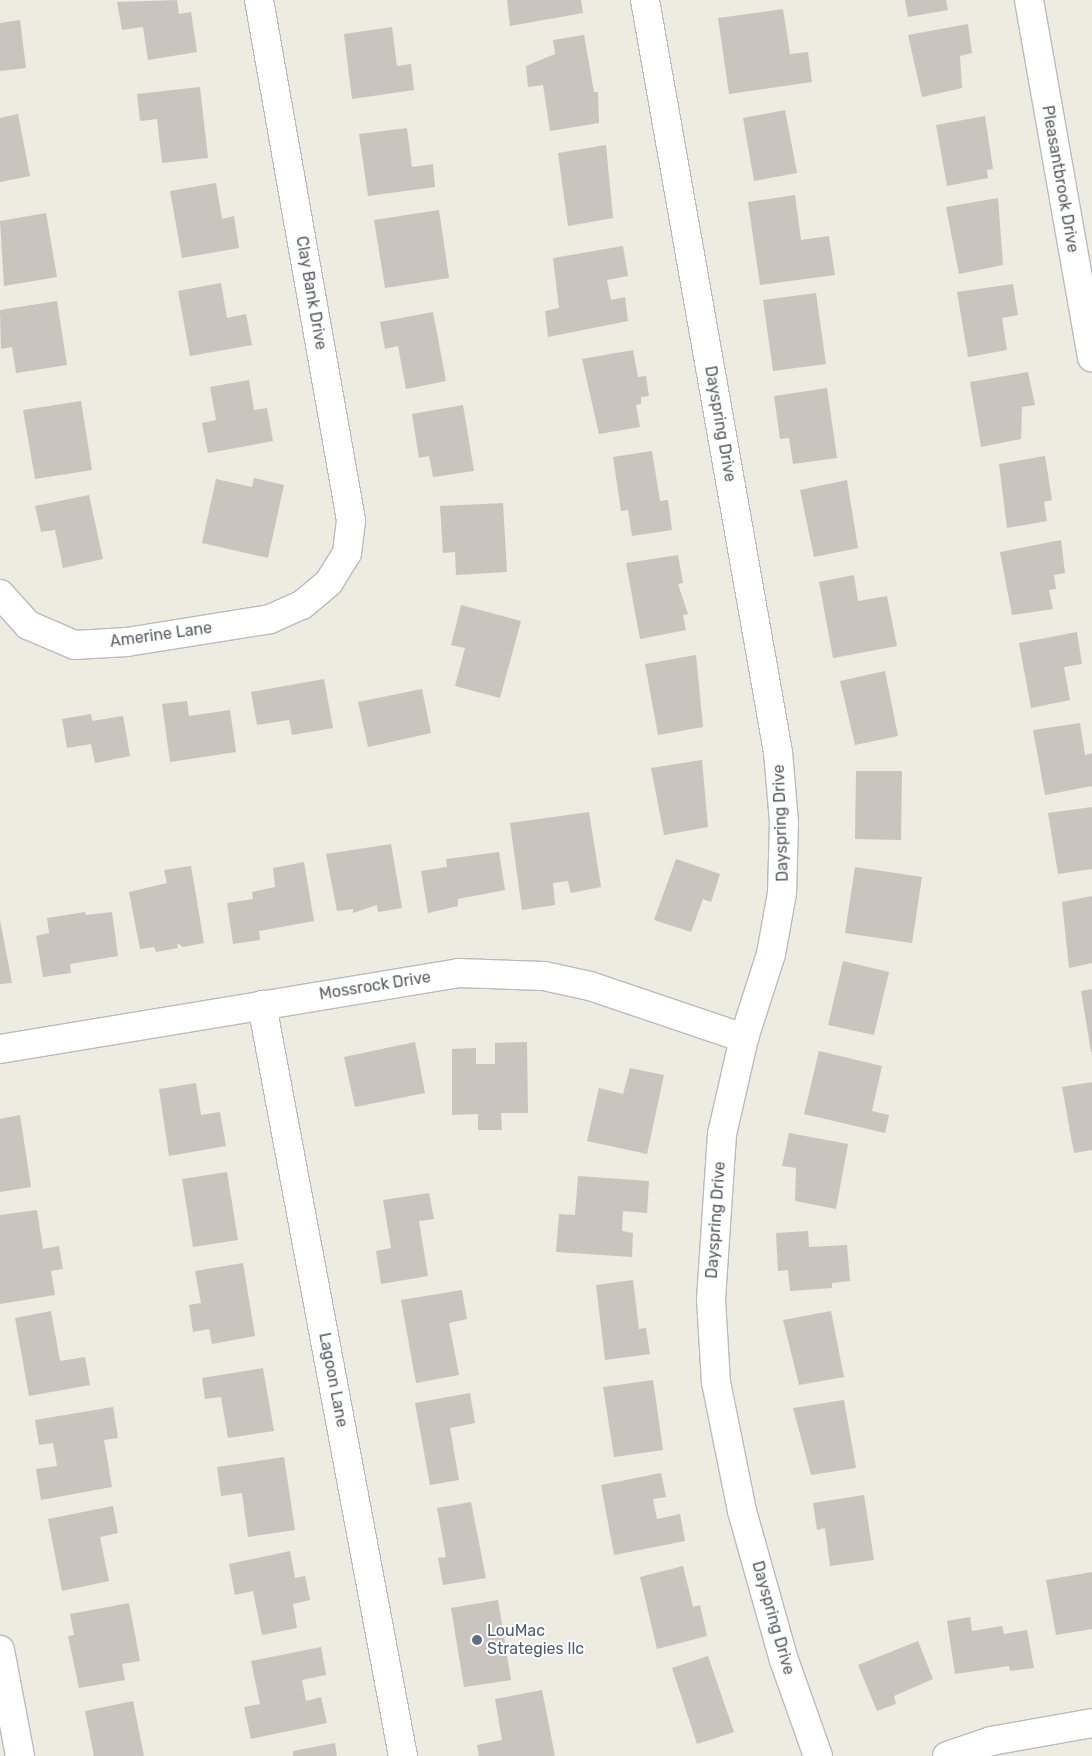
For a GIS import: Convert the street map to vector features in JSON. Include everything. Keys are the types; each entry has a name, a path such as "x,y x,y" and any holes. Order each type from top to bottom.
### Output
{"street":[{"name":"Clay Bank Drive","path":"259,0 351,520 347,553 329,582"},
{"name":"Dayspring Drive","path":"645,0 778,752 784,822 782,893 771,954 744,1038 722,1134 713,1224 711,1299 716,1382 742,1511 784,1660 818,1756"},
{"name":"Pleasantbrook Drive","path":"1029,0 1092,357"},
{"name":"Amerine Lane","path":"0,594 28,625 75,645 127,642 270,618 302,605 329,582"},
{"name":"Mossrock Drive","path":"0,1048 262,1005 383,982 458,973 514,974 590,986 744,1038"},
{"name":"Lagoon Lane","path":"262,1005 403,1756"},
{"path":"0,1650 20,1756"},
{"path":"947,1756 991,1741 1092,1723"}],"building":[{"path":"177,0 179,14 191,12 197,52 148,60 143,27 122,30 117,2"},
{"path":"507,0 581,0 583,13 510,26"},
{"path":"905,0 946,0 948,10 908,17"},
{"path":"783,9 790,54 808,52 812,82 729,94 718,18"},
{"path":"20,20 26,68 0,71 0,23"},
{"path":"968,24 972,53 960,56 962,88 922,97 908,35"},
{"path":"392,27 397,66 411,64 414,90 352,99 344,34"},
{"path":"584,35 594,92 598,92 599,123 550,131 543,85 528,87 526,66 555,54 553,40"},
{"path":"200,87 208,158 162,163 157,119 140,121 137,94"},
{"path":"785,110 797,173 754,181 743,118"},
{"path":"18,114 30,176 0,182 0,118"},
{"path":"985,116 993,169 987,170 988,178 947,186 936,125"},
{"path":"407,128 412,167 433,164 435,187 368,196 359,134"},
{"path":"606,145 613,218 568,226 558,153"},
{"path":"216,183 222,219 234,216 239,248 182,258 170,191"},
{"path":"795,195 801,240 829,236 835,275 760,285 748,202"},
{"path":"998,198 1003,265 959,274 946,207"},
{"path":"439,210 449,278 385,288 374,220"},
{"path":"46,213 57,277 4,286 0,221"},
{"path":"623,246 628,276 607,280 611,300 625,297 628,321 548,337 545,311 559,308 553,258"},
{"path":"221,283 227,318 246,314 252,345 190,356 178,291"},
{"path":"1013,284 1018,315 1002,318 1007,350 968,357 957,292"},
{"path":"816,293 826,364 773,371 763,300"},
{"path":"57,301 67,365 16,373 12,347 1,349 0,310"},
{"path":"433,312 446,381 406,389 398,346 385,349 380,322"},
{"path":"633,350 638,377 646,376 649,396 641,397 641,404 636,405 640,427 599,434 582,359"},
{"path":"1028,372 1035,405 1022,407 1021,439 981,447 970,382"},
{"path":"249,380 254,410 267,408 273,441 208,453 202,423 216,420 210,387"},
{"path":"827,388 837,458 793,464 789,438 780,439 774,396"},
{"path":"81,401 92,470 35,479 23,410"},
{"path":"463,405 474,471 433,477 429,456 419,458 412,414"},
{"path":"652,451 660,501 668,500 672,530 632,536 628,510 621,511 613,457"},
{"path":"1045,456 1052,500 1044,502 1047,521 1007,528 999,464"},
{"path":"254,478 284,485 268,558 202,543 216,479 252,487"},
{"path":"847,480 858,548 814,557 800,490"},
{"path":"89,495 103,559 63,568 55,530 41,532 35,506"},
{"path":"503,503 507,572 456,575 455,552 443,553 440,506"},
{"path":"1061,540 1065,573 1054,575 1056,589 1049,590 1053,609 1012,615 1000,552"},
{"path":"678,555 683,583 678,584 688,614 683,615 686,630 640,639 626,563"},
{"path":"854,575 858,601 887,596 897,646 833,658 819,582"},
{"path":"461,605 521,621 500,698 455,686 465,648 451,645"},
{"path":"1077,632 1082,664 1064,667 1070,700 1031,708 1019,643"},
{"path":"696,655 703,727 658,735 645,664"},
{"path":"885,671 898,736 855,745 840,681"},
{"path":"324,679 333,728 292,735 289,720 257,725 251,692"},
{"path":"422,689 431,733 368,747 358,702"},
{"path":"187,701 189,716 230,710 236,752 170,762 162,704"},
{"path":"91,714 92,721 123,716 130,756 95,763 91,744 67,748 62,719"},
{"path":"1080,723 1085,755 1092,753 1092,786 1045,795 1033,730"},
{"path":"702,760 708,827 664,835 651,768"},
{"path":"856,771 902,771 901,840 855,839"},
{"path":"1092,807 1092,869 1058,874 1048,813"},
{"path":"589,812 601,887 571,893 568,881 553,883 555,905 522,910 510,823"},
{"path":"391,844 402,908 378,912 377,905 353,913 353,909 337,911 326,854"},
{"path":"499,852 505,890 458,899 458,906 428,913 421,871 447,867 446,859"},
{"path":"676,859 720,874 711,902 703,899 691,932 654,920"},
{"path":"304,862 314,921 259,931 260,940 233,944 227,903 253,899 252,892 275,887 273,868"},
{"path":"191,866 204,943 183,947 177,943 178,948 156,952 154,947 140,949 129,892 167,883 164,870"},
{"path":"855,867 922,877 912,943 845,933"},
{"path":"1092,896 1092,963 1069,968 1062,902"},
{"path":"85,912 86,915 112,912 118,956 70,964 71,973 43,977 36,936 49,933 47,918"},
{"path":"0,920 12,983 0,984"},
{"path":"843,961 889,972 874,1035 828,1025"},
{"path":"1092,989 1092,1052 1091,1052 1081,991"},
{"path":"415,1042 425,1093 355,1107 344,1057"},
{"path":"527,1042 528,1113 501,1113 502,1130 478,1130 478,1114 452,1115 452,1049 476,1048 476,1064 495,1064 495,1043"},
{"path":"819,1051 882,1066 872,1111 889,1115 885,1133 804,1114"},
{"path":"630,1068 664,1075 647,1154 587,1141 599,1088 623,1094"},
{"path":"1092,1082 1092,1150 1074,1153 1062,1087"},
{"path":"196,1083 201,1115 220,1112 226,1146 169,1156 159,1089"},
{"path":"20,1115 31,1187 0,1192 0,1119"},
{"path":"789,1133 848,1144 836,1209 795,1201 796,1168 782,1166"},
{"path":"227,1172 238,1240 193,1247 182,1179"},
{"path":"578,1176 649,1181 647,1213 623,1211 622,1231 633,1233 632,1257 556,1252 559,1214 575,1215"},
{"path":"429,1193 434,1219 419,1221 428,1276 381,1284 376,1251 391,1248 383,1200"},
{"path":"37,1210 43,1249 59,1246 63,1269 51,1271 55,1295 0,1304 0,1215"},
{"path":"808,1231 809,1247 847,1245 850,1281 832,1283 832,1288 790,1291 788,1270 778,1271 776,1233"},
{"path":"243,1263 255,1336 212,1344 209,1329 193,1332 189,1305 201,1303 195,1271"},
{"path":"633,1280 639,1329 646,1328 650,1354 605,1360 596,1285"},
{"path":"462,1290 467,1319 449,1323 459,1375 416,1383 401,1300"},
{"path":"51,1311 60,1361 85,1357 90,1385 29,1396 15,1318"},
{"path":"831,1311 844,1377 799,1385 783,1320"},
{"path":"263,1368 274,1431 228,1438 221,1397 205,1399 202,1378"},
{"path":"653,1380 663,1450 614,1457 603,1387"},
{"path":"470,1393 475,1423 450,1428 459,1480 430,1485 415,1403"},
{"path":"844,1400 856,1468 811,1475 793,1408"},
{"path":"113,1407 118,1438 104,1440 112,1487 41,1500 36,1469 57,1466 53,1443 39,1445 35,1420"},
{"path":"284,1457 295,1530 248,1537 242,1493 221,1496 217,1467"},
{"path":"661,1473 666,1497 653,1499 657,1519 680,1514 685,1541 614,1555 601,1485"},
{"path":"864,1495 874,1560 830,1566 825,1528 817,1530 813,1503"},
{"path":"471,1502 486,1578 443,1585 438,1558 446,1557 437,1508"},
{"path":"113,1506 118,1533 100,1537 109,1581 62,1591 48,1519"},
{"path":"290,1551 295,1578 305,1576 310,1600 293,1604 297,1628 262,1635 253,1591 235,1595 229,1564"},
{"path":"683,1566 693,1607 700,1605 707,1636 657,1649 640,1577"},
{"path":"1092,1572 1092,1629 1056,1635 1046,1580"},
{"path":"498,1600 511,1680 464,1687 451,1608"},
{"path":"129,1603 140,1661 122,1664 125,1680 79,1688 68,1636 74,1635 70,1614"},
{"path":"970,1617 972,1631 1002,1626 1004,1634 1027,1630 1034,1668 1010,1671 1009,1666 955,1674 947,1621"},
{"path":"918,1641 933,1679 894,1696 896,1704 877,1711 858,1665"},
{"path":"321,1647 326,1675 302,1680 306,1701 321,1697 327,1723 251,1739 244,1707 260,1704 251,1661"},
{"path":"708,1656 734,1732 697,1744 672,1668"},
{"path":"542,1690 555,1756 479,1756 477,1745 502,1740 495,1699"},
{"path":"133,1701 144,1756 94,1756 85,1711"},
{"path":"335,1743 337,1756 293,1756 293,1751"}],"place":[{"name":"LouMac Strategies llc","path":"477,1640"}]}
